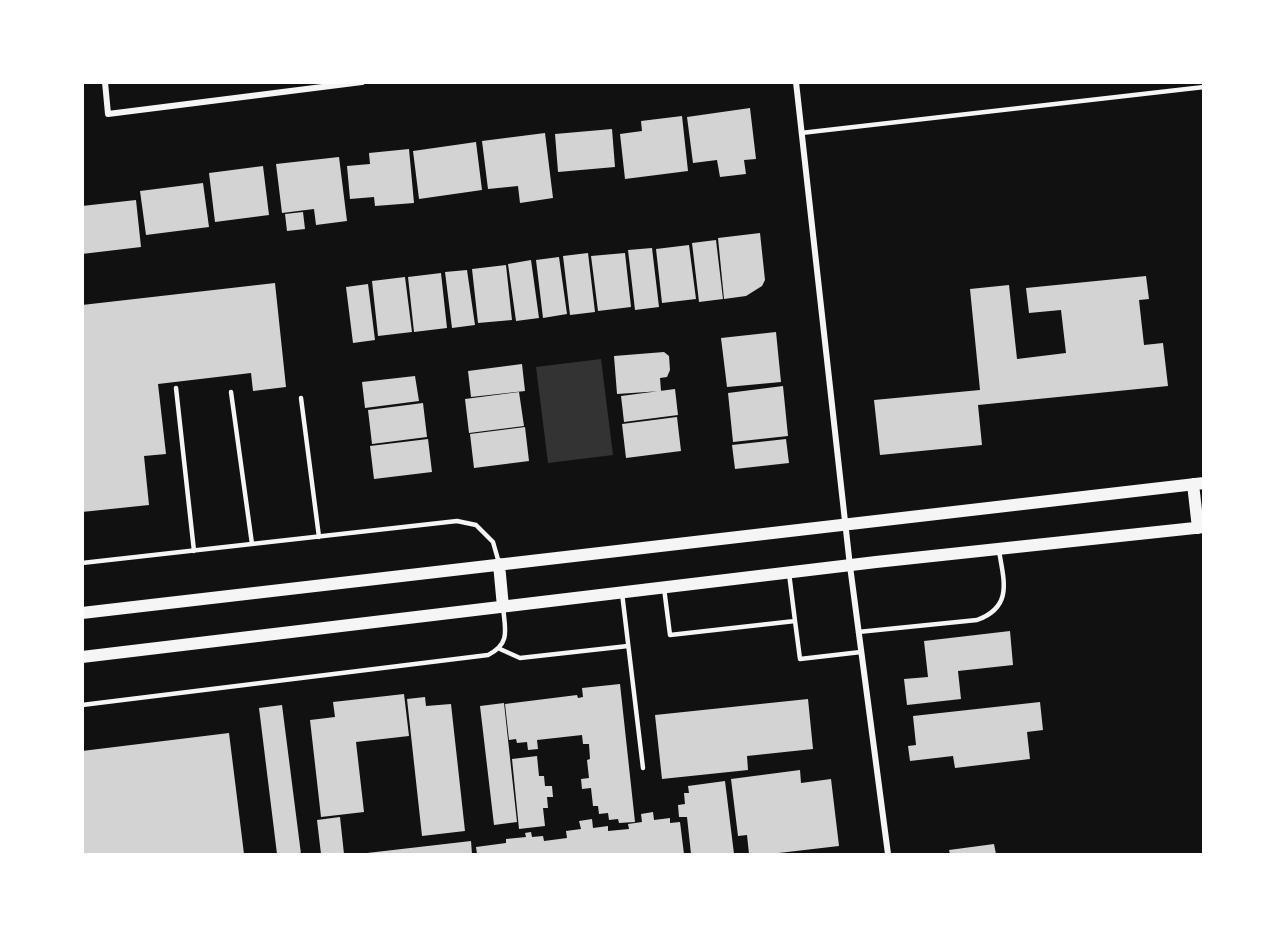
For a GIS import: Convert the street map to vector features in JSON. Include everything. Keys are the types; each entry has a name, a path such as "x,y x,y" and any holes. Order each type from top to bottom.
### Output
{"main road":[{"path":"82,613 1198,484 1201,527 789,573 82,657"},
{"path":"499,564 503,607"}],"street":[{"path":"105,82 108,114 362,82"},
{"path":"796,82 845,524 888,855"}],"lane":[{"path":"801,133 1203,87"},
{"path":"176,388 194,551"},
{"path":"231,392 252,544"},
{"path":"301,398 319,537"},
{"path":"82,563 457,521 476,525 493,542 499,564"},
{"path":"858,632 978,620 989,615 999,606 1004,593 999,549"},
{"path":"789,573 800,659 861,652"},
{"path":"664,588 670,635 795,621"},
{"path":"622,593 643,768"},
{"path":"82,705 488,655 500,649 505,639 503,607"},
{"path":"500,649 520,657 628,646"}],"shaded area":[{"path":"601,359 613,455 548,463 536,367"}],"building":[{"path":"750,108 756,159 744,160 746,174 720,177 717,160 693,163 687,117"},
{"path":"682,116 688,171 625,179 620,134 642,131 641,121"},
{"path":"612,129 615,167 558,172 555,134"},
{"path":"545,133 553,198 520,203 518,186 488,189 482,141"},
{"path":"476,142 482,190 419,199 413,151"},
{"path":"409,149 414,203 375,206 374,197 350,199 347,166 370,164 369,153"},
{"path":"339,157 347,221 316,225 314,209 282,213 276,164"},
{"path":"263,166 269,215 215,222 209,173"},
{"path":"203,183 209,227 146,235 140,191"},
{"path":"136,200 141,247 82,254 82,206"},
{"path":"303,212 305,229 287,231 285,214"},
{"path":"760,233 765,280 762,286 746,296 724,299 718,238"},
{"path":"716,240 723,299 699,302 692,243"},
{"path":"689,245 696,299 662,303 656,249"},
{"path":"652,248 659,307 635,310 628,250"},
{"path":"588,253 595,312 570,315 563,256"},
{"path":"625,253 631,307 598,311 591,256"},
{"path":"559,257 567,314 543,318 536,260"},
{"path":"531,260 539,318 516,321 508,264"},
{"path":"506,265 512,320 478,323 472,269"},
{"path":"467,270 475,325 452,328 445,272"},
{"path":"441,273 447,328 414,332 408,277"},
{"path":"1146,276 1149,299 1139,300 1144,345 1163,343 1168,386 978,405 982,445 880,455 874,400 980,390 970,289 1009,285 1017,359 1066,353 1061,310 1029,313 1026,288"},
{"path":"405,277 412,332 378,336 372,281"},
{"path":"275,283 286,387 253,391 251,373 158,384 166,454 144,456 149,505 82,512 82,305"},
{"path":"368,284 375,340 353,343 346,287"},
{"path":"776,332 781,382 727,387 721,338"},
{"path":"664,352 669,356 670,370 667,377 660,378 661,391 617,394 614,356"},
{"path":"522,364 525,391 471,397 468,371"},
{"path":"415,376 419,401 365,408 362,382"},
{"path":"783,386 788,436 733,442 728,393"},
{"path":"675,389 678,415 624,422 621,396"},
{"path":"519,392 524,426 469,433 465,399"},
{"path":"423,403 427,437 372,444 368,410"},
{"path":"677,417 681,451 626,458 622,424"},
{"path":"525,427 529,461 474,468 470,434"},
{"path":"428,439 432,472 374,479 370,446"},
{"path":"786,439 789,463 735,469 732,445"},
{"path":"1010,631 1013,665 958,671 961,699 907,705 904,679 928,677 924,641"},
{"path":"620,684 635,822 619,823 618,819 609,820 608,813 599,814 598,806 593,806 591,788 582,789 581,779 589,778 587,760 590,759 589,744 583,744 582,735 537,740 538,749 528,750 527,742 517,743 516,739 509,740 505,704 577,695 578,698 583,697 582,688"},
{"path":"404,694 409,736 356,742 364,812 321,817 310,720 335,717 333,702"},
{"path":"425,697 426,706 451,704 465,831 422,836 407,699"},
{"path":"808,699 813,749 747,756 748,770 662,779 655,715"},
{"path":"1040,702 1043,730 1027,732 1030,759 955,768 953,756 910,761 908,746 916,745 913,716"},
{"path":"504,703 517,822 494,825 480,706"},
{"path":"282,705 301,854 277,854 259,708"},
{"path":"229,733 244,854 82,854 82,751"},
{"path":"537,756 539,776 544,776 545,786 552,786 553,797 547,797 548,808 543,808 545,826 519,829 512,759"},
{"path":"800,770 801,783 831,779 839,846 770,854 749,854 747,835 738,836 731,779"},
{"path":"725,781 734,854 691,854 687,817 679,817 678,805 685,804 684,793 689,793 688,786"},
{"path":"653,812 654,820 670,818 670,823 680,822 684,854 477,854 476,847 506,843 506,839 526,837 525,833 531,832 532,837 543,836 544,841 567,838 566,831 581,829 579,821 592,819 593,828 608,826 608,831 629,829 628,824 642,822 641,814"},
{"path":"340,817 344,854 321,854 317,820"},
{"path":"471,841 472,854 367,854 367,853"},
{"path":"994,844 996,854 950,854 949,850"}]}
